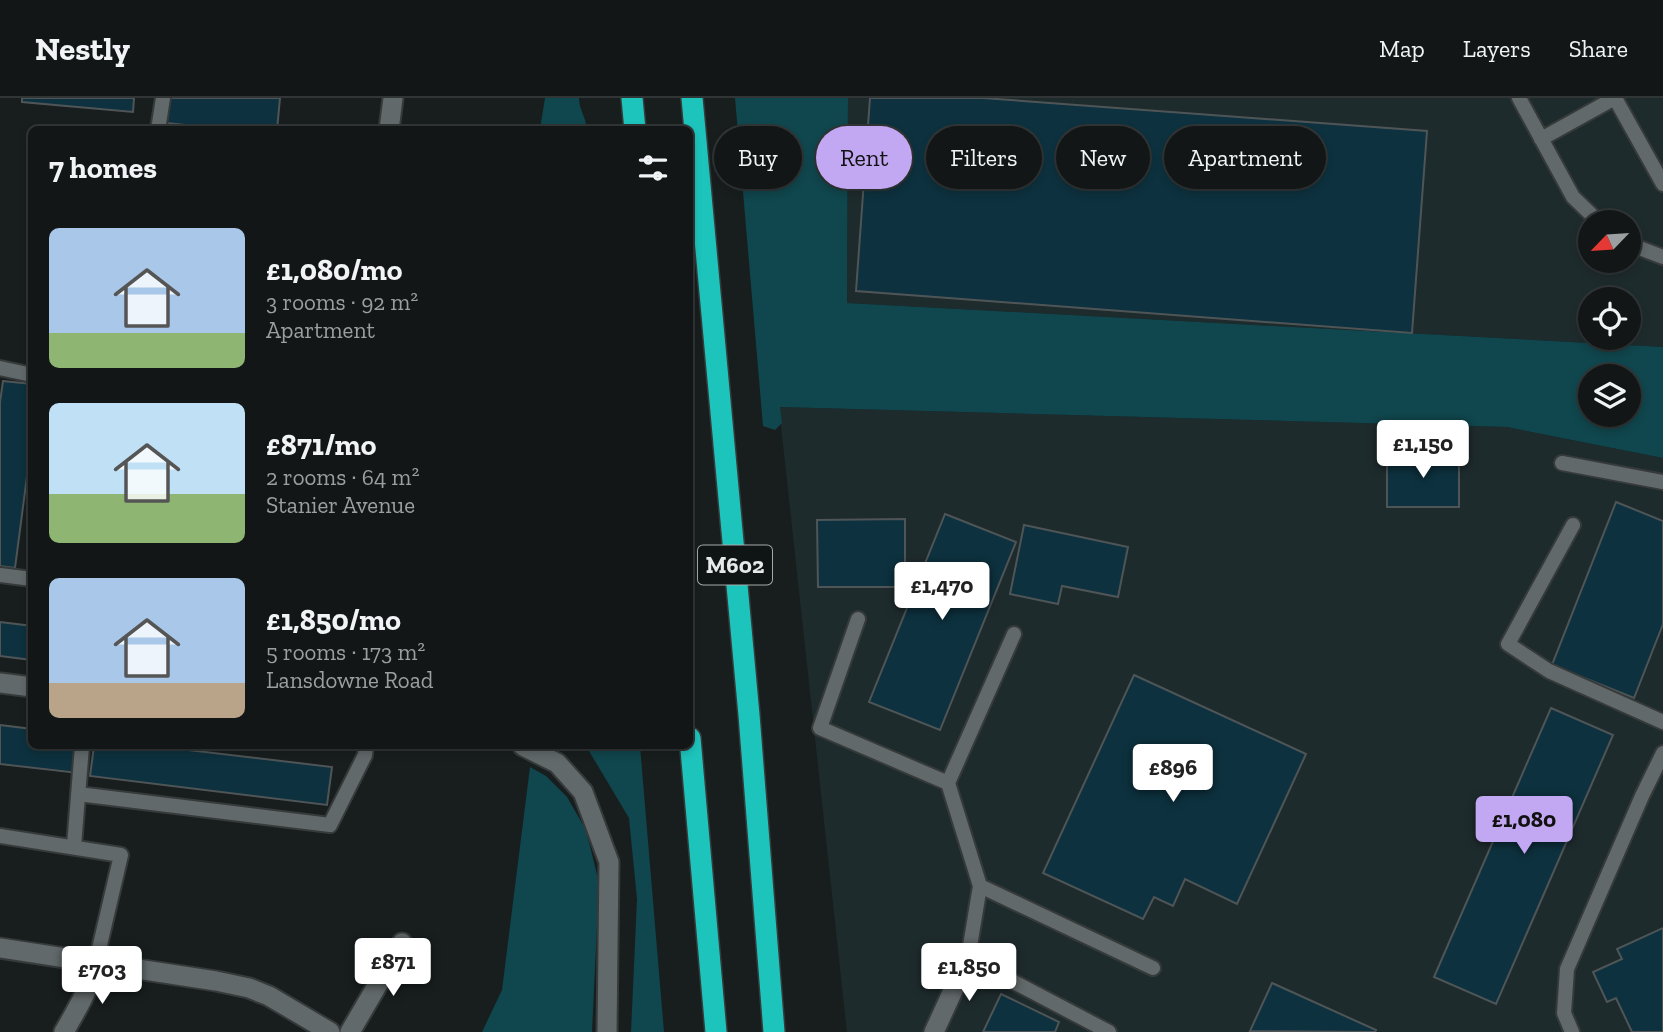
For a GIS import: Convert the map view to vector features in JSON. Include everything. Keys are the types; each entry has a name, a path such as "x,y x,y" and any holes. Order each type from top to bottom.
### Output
{"highway":[{"path":"632,98 635,126"},
{"name":"M602","path":"692,98 749,715 774,1032"},
{"path":"691,749 716,1032"}],"street":[{"path":"390,126 393,98"},
{"path":"0,683 28,686"},
{"path":"529,749 557,763 583,792 609,862 607,1032"},
{"path":"350,1032 402,943"},
{"path":"0,948 249,988 283,1003 330,1032"},
{"path":"934,1032 968,958"},
{"path":"64,1032 86,994 96,962"}],"lane":[{"path":"159,126 163,98"},
{"path":"1519,98 1573,197 1587,210"},
{"path":"1541,139 1615,98 1663,184"},
{"path":"1642,249 1663,257"},
{"path":"0,368 28,374"},
{"path":"1562,463 1663,482"},
{"path":"1573,526 1508,644 1549,671 1663,722"},
{"path":"0,575 28,578"},
{"path":"858,619 820,728 948,783"},
{"path":"1014,634 948,783 980,886 968,958 1109,1032"},
{"path":"74,846 82,749"},
{"path":"78,794 330,825 366,749"},
{"path":"1572,1032 1564,1013 1567,969 1663,754"},
{"path":"0,836 121,855 96,962"},
{"path":"980,886 1153,968"}],"shaded area":[{"path":"545,98 579,98 586,126 540,126"},
{"path":"735,98 848,98 848,126 816,126 816,189 848,189 847,303 1578,342 1578,350 1641,350 1641,346 1663,347 1663,458 1507,427 780,407 782,423 775,430 763,426 743,189 802,189 802,126 737,126"},
{"path":"848,98 1663,98 1663,347 1641,346 1641,287 1578,287 1578,342 847,303 848,189 912,189 912,126 848,126"},
{"path":"779,407 1507,427 1663,458 1663,1032 847,1032"},
{"path":"588,749 640,749 664,1032 631,1032 637,899 629,818"},
{"path":"530,767 546,776 567,797 586,830 599,883 592,1032 482,1032 502,990"}],"building":[{"path":"22,98 134,98 133,112 22,102"},
{"path":"169,98 280,98 277,126 194,126 167,123"},
{"path":"870,98 983,98 1427,131 1412,333 856,291 863,189 912,189 912,126 868,126"},
{"path":"3,381 28,384 28,469 15,568 0,566 0,402"},
{"path":"1387,454 1459,454 1459,507 1387,507"},
{"path":"1616,502 1663,521 1663,624 1634,698 1552,665"},
{"path":"945,514 1016,542 940,730 869,702"},
{"path":"905,519 905,587 818,587 817,520"},
{"path":"1024,525 1128,547 1118,597 1062,586 1058,604 1010,594"},
{"path":"0,622 28,626 28,660 0,656"},
{"path":"1134,675 1306,754 1237,904 1185,879 1173,906 1154,897 1143,919 1043,873"},
{"path":"1551,708 1613,735 1496,1004 1434,977"},
{"path":"0,725 28,728 28,749 81,749 78,773 0,764"},
{"path":"94,749 179,749 332,767 327,805 90,776"},
{"path":"1663,928 1663,1032 1632,1032 1616,998 1607,1002 1593,972 1622,959 1617,949"},
{"path":"1272,983 1376,1030 1250,1031"},
{"path":"1001,994 1059,1022 1055,1032 983,1032"}]}
